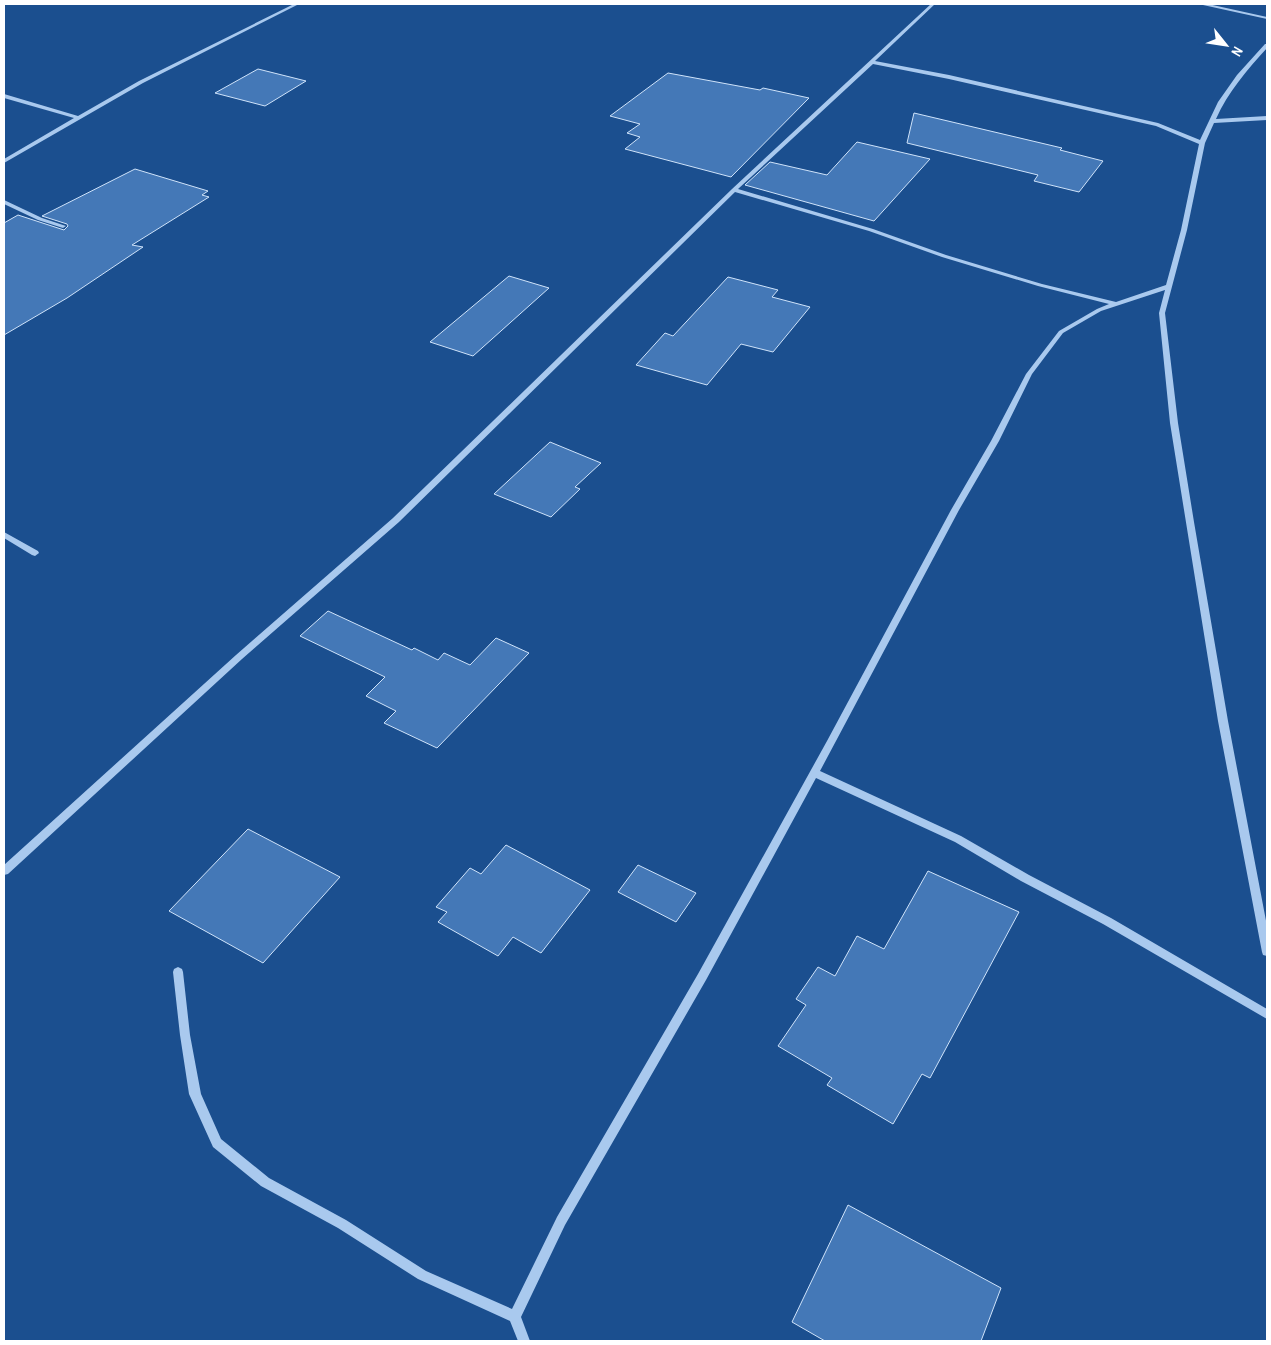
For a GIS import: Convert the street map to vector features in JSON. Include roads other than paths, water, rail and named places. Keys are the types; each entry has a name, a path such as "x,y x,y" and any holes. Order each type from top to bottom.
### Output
{"street":[{"path":"4,161 141,82 297,4"},
{"path":"4,871 239,657 396,520 734,190 933,4"},
{"path":"1203,4 1267,18"},
{"path":"1267,45 1239,76 1221,102 1214,121 1202,143 1162,314 1174,423 1223,721 1267,952"},
{"path":"872,62 949,77 1158,125 1202,143"},
{"path":"4,96 78,118"},
{"path":"1214,121 1267,118"},
{"path":"734,190 870,230 944,256 1040,285 1115,304"},
{"path":"4,202 40,219 63,226"},
{"path":"515,1317 561,1220 702,977 1030,374 1061,332 1099,310 1170,286"},
{"path":"4,535 35,552"},
{"path":"814,773 958,839 1025,878 1107,921 1267,1014"},
{"path":"178,972 185,1035 195,1094 217,1143 265,1182 342,1224 422,1275 515,1317 524,1341"}]}
